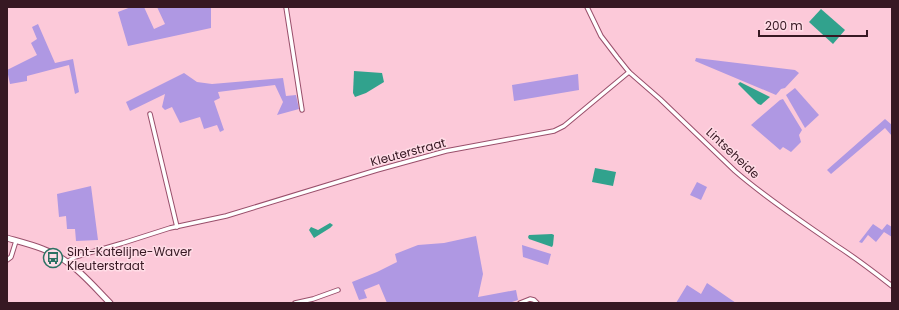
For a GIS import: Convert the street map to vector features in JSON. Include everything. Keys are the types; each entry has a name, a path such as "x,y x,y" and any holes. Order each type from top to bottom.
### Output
{"street":[{"path":"286,7 302,110"},
{"name":"Lintseheide","path":"587,7 601,36 629,72 660,98 748,182 787,212 850,254 892,286"},
{"name":"Kleuterstraat","path":"67,262 75,257 177,227 226,216 377,170 446,151 554,131 564,126 629,72"},
{"path":"150,114 177,227"},
{"path":"7,238 45,250 67,262 110,303"},
{"path":"7,260 11,257 16,241"},
{"path":"295,303 313,299 338,290"},
{"path":"520,303 532,299 537,303"}],"shaded area":[{"path":"131,7 144,7 154,29 165,24 157,7 211,7 211,28 128,46 118,12"},
{"path":"821,9 845,30 833,44 809,22"},
{"path":"38,24 55,63 73,59 79,92 75,94 69,65 27,76 27,81 10,84 7,70 37,55 31,43 37,39 32,27"},
{"path":"696,58 795,70 799,73 776,95 695,61"},
{"path":"354,71 382,73 384,82 366,93 355,97 353,93"},
{"path":"184,73 197,82 212,84 283,78 286,96 296,95 299,109 277,115 283,102 275,85 218,92 220,98 214,101 224,130 220,132 217,125 204,129 200,117 180,123 172,107 165,110 162,107 165,94 130,111 126,102"},
{"path":"578,74 579,90 514,101 512,85"},
{"path":"740,82 770,97 761,105 758,104 738,84"},
{"path":"795,88 819,115 805,128 786,95"},
{"path":"783,99 802,130 799,135 801,142 791,152 783,147 780,150 751,125"},
{"path":"885,119 892,125 892,136 885,128 831,174 827,170"},
{"path":"595,168 616,172 613,186 592,182"},
{"path":"697,182 707,187 701,200 690,195"},
{"path":"91,186 98,240 76,241 75,229 67,229 66,216 59,217 57,194"},
{"path":"330,223 333,225 330,228 314,238 309,230 311,227 318,230"},
{"path":"873,224 882,230 887,224 892,227 892,237 884,232 876,242 868,235 862,243 859,242"},
{"path":"529,235 554,235 552,247 529,239 528,237"},
{"path":"476,236 483,274 478,297 516,290 518,300 509,303 387,303 379,284 364,290 367,298 359,300 352,282 397,262 395,254 418,245 444,243"},
{"path":"522,245 551,254 548,265 523,257"},
{"path":"707,283 736,303 676,303 687,285 701,294"}],"place":[{"name":"Sint-Katelijne-Waver Kleuterstraat","path":"53,258"}]}
